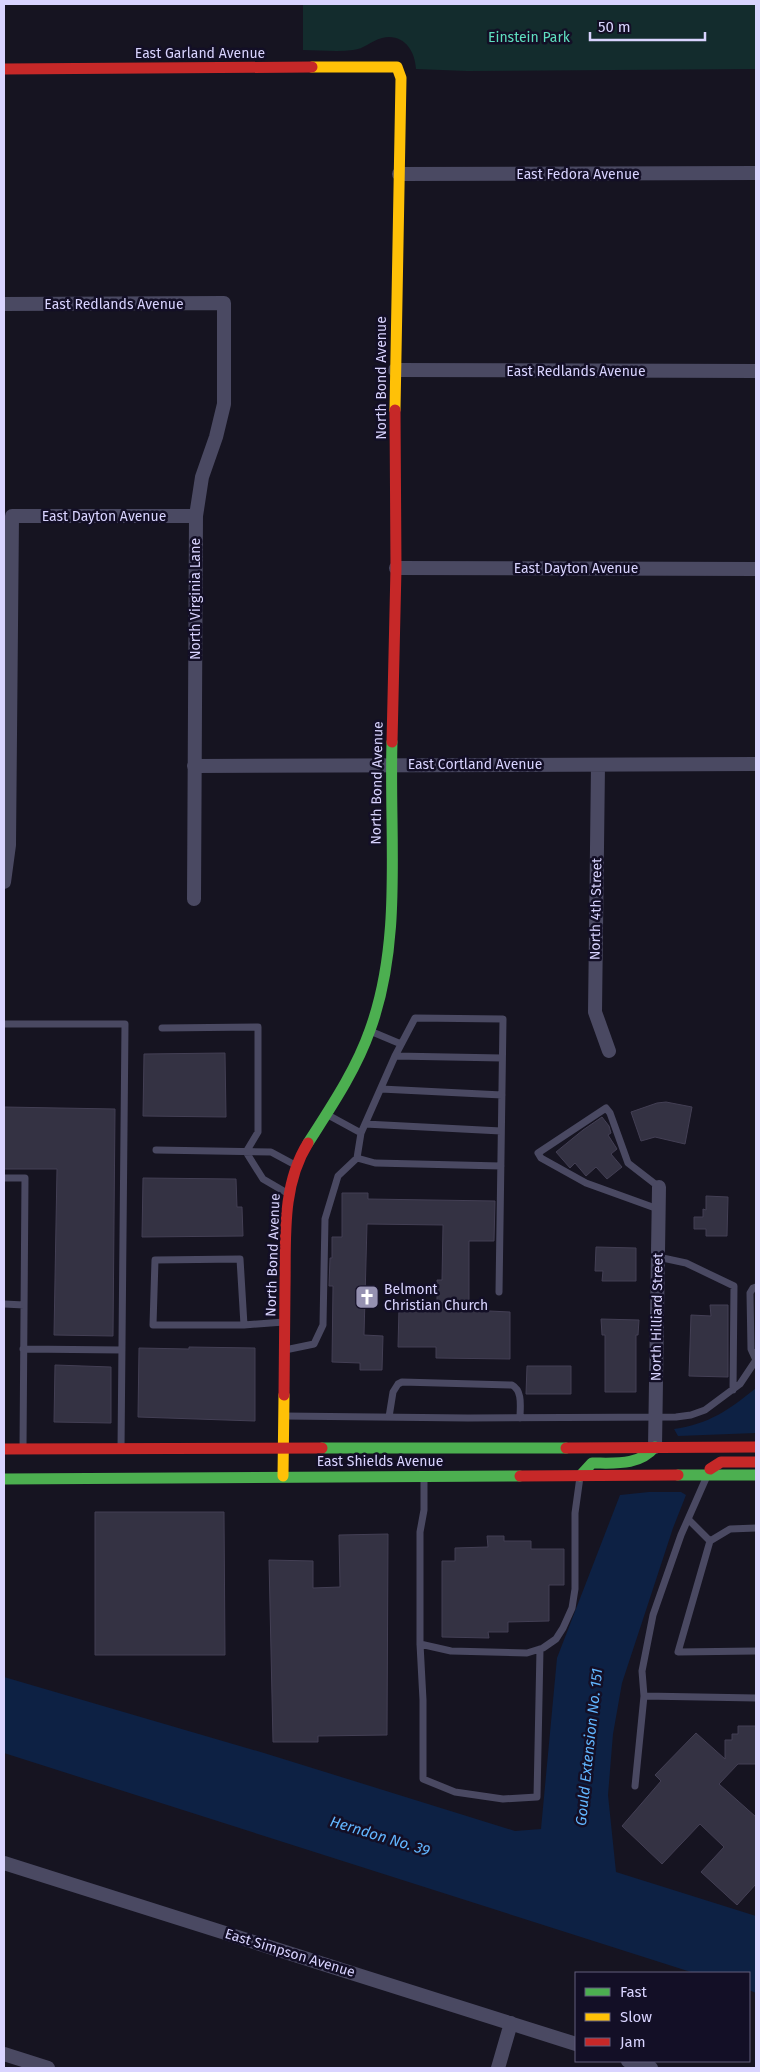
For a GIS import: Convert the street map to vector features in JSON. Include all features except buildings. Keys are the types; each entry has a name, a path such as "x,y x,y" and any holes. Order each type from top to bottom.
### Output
{"street":[{"name":"East Garland Avenue","path":"4,69 397,68"},
{"name":"North Bond Avenue","path":"283,1476 286,1220 290,1194 302,1153 344,1086 370,1031 378,1005 388,952 391,913 391,764 396,568 395,370 401,78 397,68"},
{"name":"East Fedora Avenue","path":"399,174 756,173"},
{"name":"East Redlands Avenue","path":"4,304 224,303"},
{"name":"North Virginia Lane","path":"194,900 196,516 202,478 216,437 224,404 224,303"},
{"name":"East Redlands Avenue","path":"395,370 756,371"},
{"name":"East Dayton Avenue","path":"7,770 12,516 196,516"},
{"name":"East Dayton Avenue","path":"396,568 756,569"},
{"name":"East Cortland Avenue","path":"194,766 756,764"},
{"name":"North 4th Street","path":"598,765 595,1012 609,1051"},
{"path":"4,882 9,845 7,770"},
{"name":"North Hilliard Street","path":"656,1447 658,1187"},
{"name":"East Shields Avenue","path":"4,1449 756,1446"},
{"path":"580,1476 592,1462 634,1462 651,1454 656,1447"},
{"path":"707,1476 716,1464 756,1462"},
{"name":"East Shields Avenue","path":"4,1479 283,1476 756,1475"},
{"name":"East Simpson Avenue","path":"4,1863 575,2044"},
{"path":"498,2068 511,2023"},
{"path":"4,2054 48,2068"},
{"path":"631,2062 652,2068"}],"lane":[{"path":"284,1350 314,1344 322,1325 325,1219 338,1176 357,1158 361,1133 395,1056 415,1018 503,1019 499,1292"},
{"path":"4,1024 125,1024 121,1449"},
{"path":"162,1028 258,1028 258,1132 246,1152"},
{"path":"370,1031 401,1044"},
{"path":"395,1056 502,1058"},
{"path":"381,1089 502,1095"},
{"path":"658,1187 628,1163 610,1113 606,1108 538,1153 541,1158 586,1183 658,1209"},
{"path":"325,1114 361,1133"},
{"path":"365,1124 501,1131"},
{"path":"156,1150 271,1152 297,1166"},
{"path":"246,1152 263,1179 290,1194"},
{"path":"357,1158 376,1163 501,1166"},
{"path":"4,1178 25,1178 23,1449"},
{"path":"658,1257 686,1263 734,1286 733,1390"},
{"path":"244,1325 240,1259 155,1260 153,1325 244,1325 285,1322"},
{"path":"284,1416 520,1418 692,1415 705,1410 740,1384 756,1360 750,1349 750,1293 756,1286"},
{"path":"4,1304 24,1305"},
{"path":"23,1349 122,1350"},
{"path":"389,1417 395,1386 402,1382 512,1385 518,1391 520,1418"},
{"path":"424,1476 424,1510 420,1532 423,1779 455,1792 503,1799 537,1797 540,1649"},
{"path":"420,1644 451,1651 527,1653 540,1649 556,1639 572,1608 575,1589 575,1514 580,1476"},
{"path":"635,1786 644,1696 642,1671 653,1614 681,1535 707,1476"},
{"path":"689,1520 710,1541"},
{"path":"756,1528 730,1529 710,1541 678,1652 756,1652"},
{"path":"644,1696 756,1698"}],"green space":[{"name":"Einstein Park","path":"303,4 756,4 756,69 467,71 416,69 410,50 406,44 396,38 382,38 353,50 303,50"}],"water":[{"path":"756,1388 756,1433 678,1436 674,1429 698,1424 718,1415"},
{"path":"649,1492 681,1492 686,1495 673,1528 622,1683 613,1734 608,1795 616,1872 756,1916 756,1993 750,1990 750,1972 691,1972 4,1753 4,1677 264,1753 515,1831 541,1829 557,1658 620,1495"}],"traffic: fast":[{"path":"308,1143 358,1059 370,1030 380,996 391,924 392,742"},
{"path":"580,1476 592,1463 618,1463 642,1458 655,1447"},
{"path":"322,1448 566,1448"},
{"path":"678,1475 756,1475"},
{"path":"4,1479 520,1476"}],"traffic: slow":[{"path":"312,67 397,67 401,78 395,410"},
{"path":"283,1476 284,1395"}],"traffic: jam":[{"path":"4,69 312,67"},
{"path":"392,742 396,568 395,410"},
{"path":"284,1395 287,1214 293,1177 308,1143"},
{"path":"566,1448 756,1447"},
{"path":"4,1449 322,1448"},
{"path":"710,1469 721,1462 756,1462"},
{"path":"520,1476 678,1475"}],"place":[{"name":"Belmont Christian Church","path":"367,1297"}],"water label":[{"name":"Gould Extension No. 151","path":"589,1747"},
{"name":"Herndon No. 39","path":"380,1836"}]}
